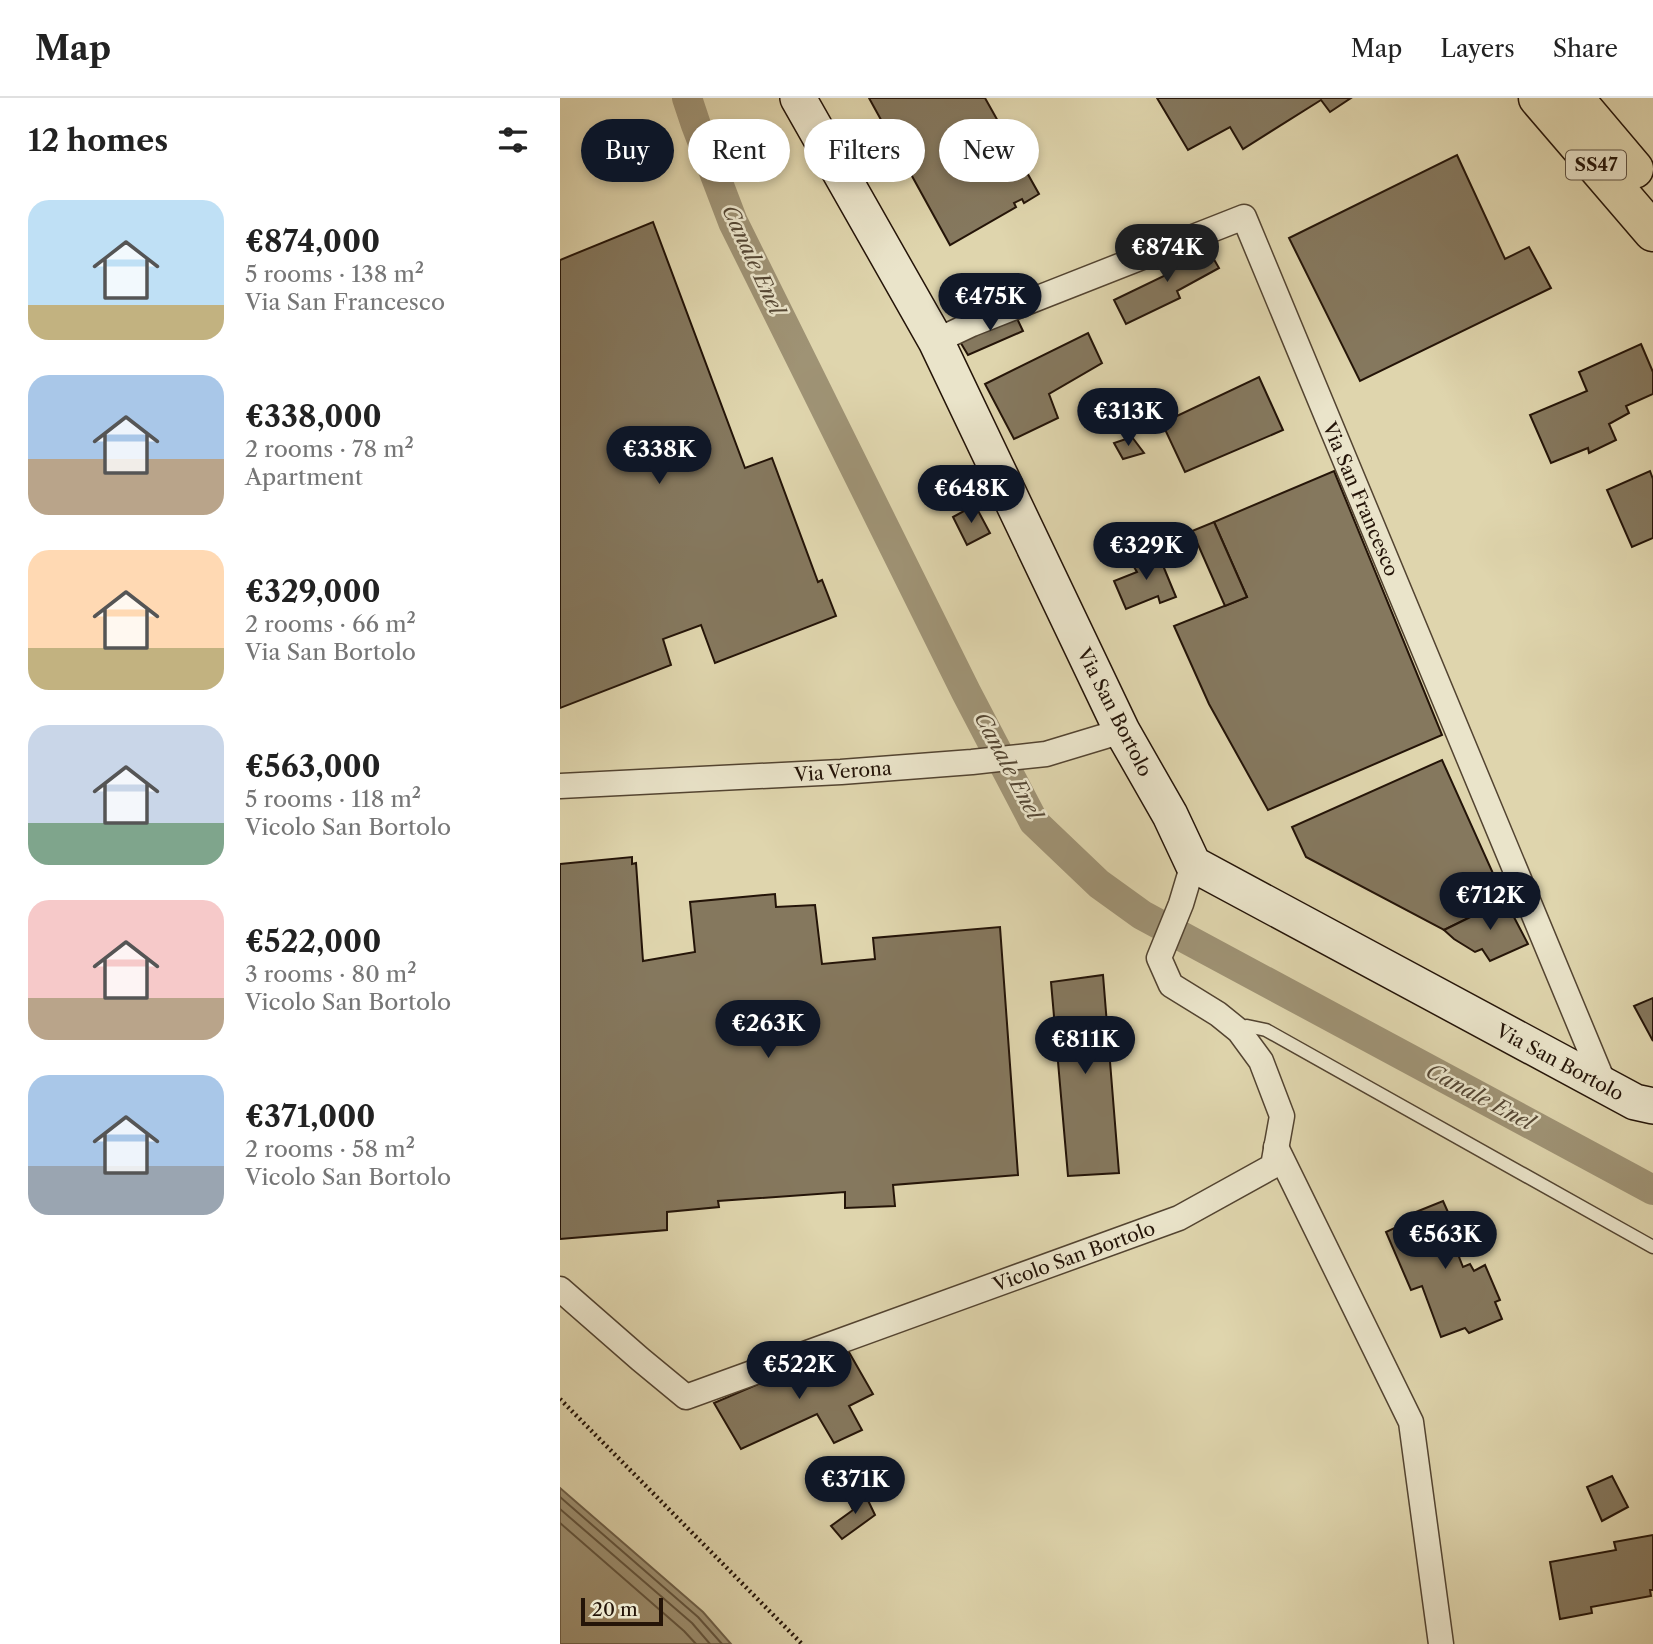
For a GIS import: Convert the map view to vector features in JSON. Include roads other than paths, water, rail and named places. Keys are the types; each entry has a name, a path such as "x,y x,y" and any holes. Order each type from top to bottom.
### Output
{"highway":[{"name":"SS47","path":"1538,98 1653,232"},
{"name":"SS47","path":"1574,98 1653,191"}],"street":[{"name":"Via San Bortolo","path":"797,98 936,341 1122,731 1170,815 1193,864 1635,1102 1653,1107"},
{"name":"Via San Francesco","path":"936,341 972,324 1244,217 1605,1086"},
{"name":"Via Verona","path":"560,786 841,772 972,762 1046,754 1122,731"},
{"name":"Vicolo San Bortolo","path":"560,1289 686,1397 1179,1218 1273,1166 1282,1116 1261,1061 1239,1031 1218,1014 1171,985 1158,958 1181,904 1193,864"},
{"path":"1276,1147 1411,1422 1441,1644"}],"lane":[{"path":"1239,1031 1247,1026 1266,1030 1653,1247"}],"water":[{"path":"560,1488 703,1612 731,1644 560,1644"}],"waterway":[{"name":"Canale Enel","path":"687,98 733,222 966,692 1034,822 1099,884 1142,915 1653,1190"}]}
